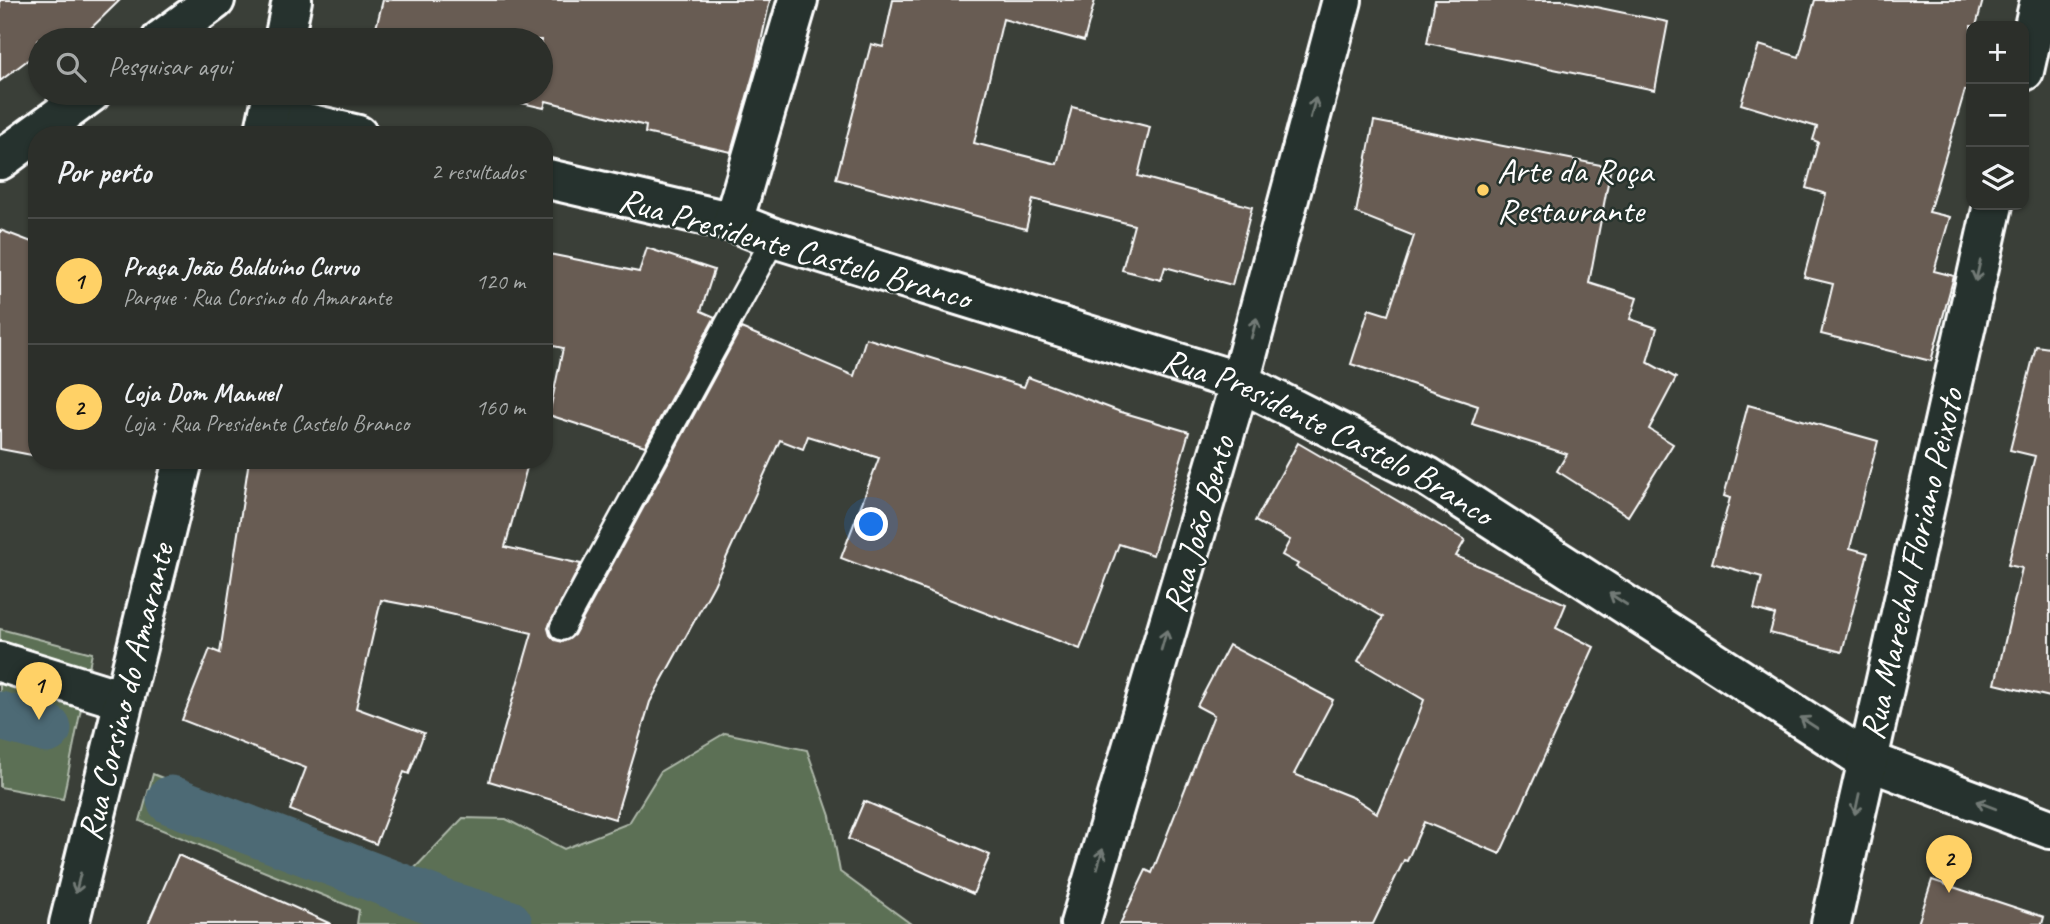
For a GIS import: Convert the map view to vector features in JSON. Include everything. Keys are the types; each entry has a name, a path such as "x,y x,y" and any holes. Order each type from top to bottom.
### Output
{"street":[{"path":"177,28 215,0"},
{"path":"286,28 291,0"},
{"path":"733,222 798,0"},
{"name":"Rua João Bento","path":"1080,924 1240,382 1342,0"},
{"path":"2029,49 2040,0"},
{"path":"46,126 75,105"},
{"path":"268,114 319,126"},
{"path":"0,160 28,139"},
{"name":"Rua Presidente Castelo Branco","path":"553,180 733,222 775,238 1240,382 1429,477 1866,760 2050,829"},
{"name":"Rua Marechal Floriano Peixoto","path":"1830,924 1992,210"},
{"name":"Rua Corsino do Amarante","path":"69,924 181,469"},
{"path":"0,662 123,700"}],"lane":[{"path":"562,628 775,238"}],"green space":[{"path":"0,629 92,653 63,799 0,787"},
{"path":"725,733 807,750 830,816 840,872 911,924 357,924 359,910 140,821 153,774 409,874 463,818 506,819 564,849 629,823 661,771"}],"building":[{"path":"0,0 120,0 91,28 28,28 28,60 0,81"},
{"path":"383,0 770,0 756,65 731,152 645,133 646,126 553,103 553,28 376,28"},
{"path":"893,0 1095,0 1084,41 1003,19 974,143 1057,164 1072,107 1150,127 1138,176 1252,207 1232,285 1165,267 1161,280 1122,270 1134,225 1033,199 1026,229 836,179 871,44 883,47"},
{"path":"1435,0 1562,0 1668,22 1655,90 1427,43"},
{"path":"1815,0 1983,0 1977,21 1966,21 1966,90 1929,212 1950,217 1934,271 1954,276 1931,361 1821,334 1833,284 1804,277 1826,194 1806,188 1818,142 1813,140 1817,127 1741,104 1759,45 1799,57"},
{"path":"1374,121 1611,167 1589,283 1637,298 1630,319 1657,328 1647,362 1676,378 1649,429 1673,444 1628,516 1557,471 1567,454 1472,424 1478,406 1351,364 1369,309 1388,315 1414,236 1356,213"},
{"path":"0,230 28,241 28,454 0,449"},
{"path":"647,248 714,270 701,311 715,317 645,446 553,416 553,396 563,348 553,346 553,255 639,272"},
{"path":"741,328 854,376 866,338 1024,387 1028,377 1118,411 1189,432 1153,555 1119,544 1080,649 841,558 879,458 808,436 803,449 780,440 714,585 650,702 615,819 489,781 532,633 429,609 381,600 356,708 424,733 409,774 404,772 376,844 290,810 306,768 182,720 210,649 220,653 248,469 527,469 505,547 581,564 548,628 555,640 563,642 574,635"},
{"path":"2036,346 2050,348 2050,697 1995,684 2022,568 2008,565 2035,456 2010,450"},
{"path":"1748,405 1878,441 1850,548 1868,553 1842,652 1770,633 1775,615 1754,609 1762,577 1712,563 1730,498 1724,496"},
{"path":"1298,443 1465,540 1456,556 1566,604 1556,628 1594,647 1500,854 1424,822 1407,861 1404,860 1373,924 1120,924 1146,870 1152,873 1214,715 1197,706 1229,645 1333,700 1294,774 1354,798 1377,813 1424,700 1358,661 1383,617 1296,567 1298,564 1282,555 1290,540 1255,521"},
{"path":"864,801 990,855 973,894 848,839"},
{"path":"178,855 331,924 148,924"},
{"path":"1932,880 2044,917 2042,924 1918,924"}],"waterway":[{"path":"0,716 47,729"},
{"path":"171,800 446,905 508,924"}],"place":[{"name":"Arte da Roça Restaurante","path":"1483,190"},
{"name":"Praça João Balduíno Curvo","path":"39,720"},
{"name":"Loja Dom Manuel","path":"1949,893"}]}
